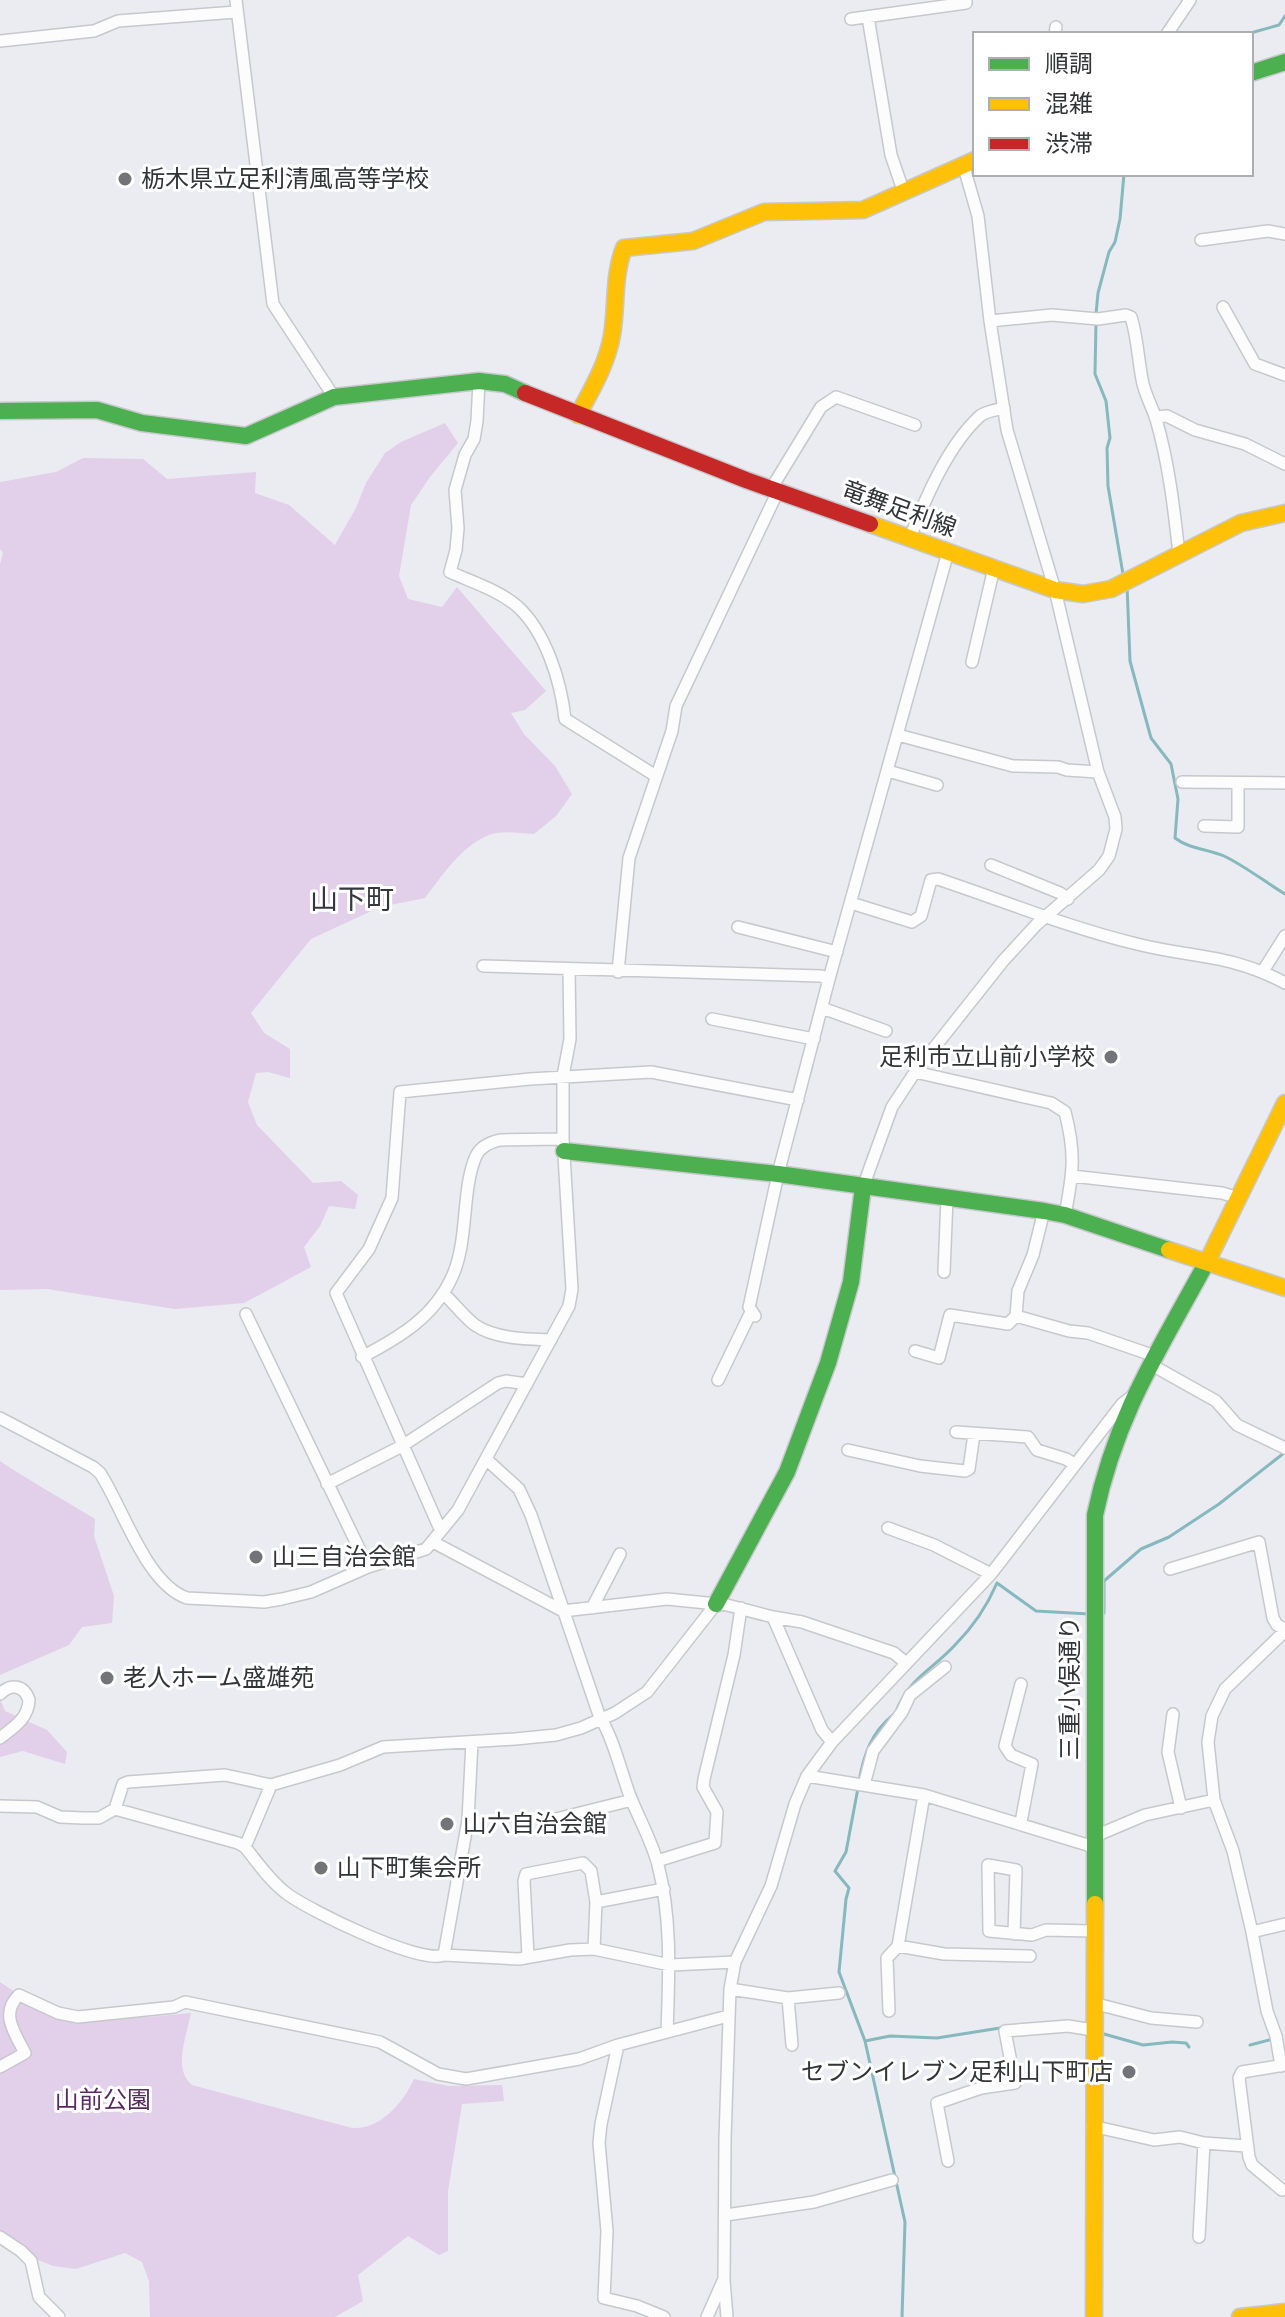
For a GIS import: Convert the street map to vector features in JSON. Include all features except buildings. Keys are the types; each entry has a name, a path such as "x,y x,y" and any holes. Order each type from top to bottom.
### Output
{"street":[{"path":"851,19 966,3 966,0"},
{"path":"1168,32 1190,0"},
{"path":"0,41 94,31 118,21 236,6 273,304 334,397"},
{"path":"868,17 891,155 904,193"},
{"path":"1253,72 1285,62"},
{"path":"0,1806 37,1807 60,1817 99,1818 115,1809 123,1784 128,1782 225,1775 271,1785 340,1765 383,1747 556,1735 602,1720 647,1692 716,1604 787,1472 843,1317 851,1282 863,1187 892,1107 915,1072 1003,961 1036,925 1099,870 1109,856 1115,817 1098,772 1055,590 1016,464 1004,408 969,162 863,210 764,212 693,241 624,248 619,265 612,338 578,415"},
{"path":"1201,240 1268,231 1285,234"},
{"path":"1223,307 1255,364 1285,375"},
{"path":"990,321 1052,315 1098,319 1131,317 1144,388 1155,417 1174,502 1179,554"},
{"path":"0,411 97,410 142,423 246,436 259,433 309,405 334,397 487,381 474,439 465,455 455,490 458,528 450,572 518,607 546,649 556,673 565,719 656,776"},
{"name":"竜舞足利線","path":"487,381 536,395 543,401 578,415 774,490 1075,595 1088,596 1120,585 1254,518 1285,512"},
{"path":"618,972 629,858 672,731 676,706 774,490 821,407 836,397 915,425"},
{"path":"910,538 930,486 956,447 982,413 1004,408"},
{"path":"1155,417 1167,416 1195,430 1245,444 1285,464"},
{"path":"718,1380 753,1314 750,1303 754,1280 778,1174 948,552"},
{"path":"972,662 994,568"},
{"path":"898,735 1013,766 1098,772"},
{"path":"888,771 937,785"},
{"path":"1182,782 1285,783"},
{"path":"1204,826 1238,827 1238,784"},
{"path":"991,865 1068,899"},
{"path":"851,903 912,922 921,916 931,880 938,879 1138,945 1220,957 1263,971 1285,983"},
{"path":"738,927 837,952"},
{"path":"1263,971 1285,936"},
{"path":"483,966 821,976 829,979"},
{"path":"0,1418 100,1473 148,1562 181,1596 264,1602 282,1599 311,1592 368,1567 421,1551 433,1542 440,1529 458,1510 569,1306 572,1289 563,1076 570,1039 569,969"},
{"path":"822,1008 886,1031"},
{"path":"712,1019 814,1039"},
{"path":"440,1529 336,1293 369,1249 392,1198 400,1092 563,1076 662,1072 798,1100"},
{"path":"915,1072 1051,1103 1065,1112 1073,1143 1072,1176 1065,1215"},
{"name":"三重小俣通り","path":"1094,2317 1095,1515 1105,1465 1131,1397 1206,1263 1285,1103"},
{"path":"362,1357 409,1331 432,1309 443,1293 458,1261 478,1153 491,1142 564,1145 1044,1211 1065,1215 1285,1288"},
{"path":"1072,1176 1222,1193 1239,1198"},
{"path":"944,1272 947,1198"},
{"path":"915,1351 939,1358 950,1315 1008,1324 1016,1316 1018,1291 1033,1255 1044,1211"},
{"path":"443,1293 483,1329 515,1338 551,1340"},
{"path":"246,1314 368,1567"},
{"path":"1016,1316 1069,1331 1088,1333 1152,1360 1216,1401 1237,1425 1285,1448"},
{"path":"327,1484 402,1446 498,1383 527,1384"},
{"path":"727,2317 724,2281 730,1989 735,1962 771,1886 795,1804 807,1776 832,1742 991,1574 1074,1464 1131,1397"},
{"path":"956,1432 1028,1437 1037,1450 1074,1464"},
{"path":"848,1450 920,1466 965,1471 969,1469 974,1434"},
{"path":"486,1459 519,1489 531,1515 602,1720 657,1861 664,1889 670,1965 667,2032"},
{"path":"888,1528 965,1559 991,1574"},
{"path":"433,1542 563,1611 667,1599 716,1604 802,1622 894,1653 906,1663"},
{"path":"1170,1569 1259,1542 1273,1618 1285,1630 1225,1689 1217,1702 1208,1742 1214,1800 1233,1851 1267,2011 1283,2065 1248,2069 1239,2078 1246,2146 1252,2165 1282,2190"},
{"path":"592,1608 620,1554"},
{"path":"657,1861 715,1843 717,1812 703,1787 734,1655 741,1608"},
{"path":"773,1617 822,1730 832,1742"},
{"path":"864,1785 873,1751 902,1712 910,1695 945,1667"},
{"path":"1021,1684 1005,1746 1011,1755 1032,1764 1021,1822"},
{"path":"0,1694 16,1686 29,1700 28,1712 21,1722 0,1738"},
{"path":"1173,1714 1168,1752 1181,1808"},
{"path":"444,1955 468,1820 472,1742"},
{"path":"807,1776 924,1795 1094,1842 1145,1815 1214,1800"},
{"path":"245,1847 271,1785"},
{"path":"889,2011 887,1958 898,1946 924,1795"},
{"path":"544,1822 632,1800"},
{"path":"115,1809 245,1847 279,1887 313,1909 390,1945 435,1958 444,1955 519,1959 594,1949 670,1965 735,1962"},
{"path":"528,1956 526,1874 587,1864 596,1902 594,1949"},
{"path":"1014,1934 1016,1870 988,1865 989,1931 1014,1934 1032,1935 1046,1930 1093,1931"},
{"path":"596,1902 664,1889"},
{"path":"1252,1932 1285,1924"},
{"path":"898,1946 944,1954 1030,1956"},
{"path":"730,1989 788,1998 839,1993"},
{"path":"0,2067 25,2053 8,2020 9,2003 19,1995 58,2013 78,2017 174,2007 185,2002 380,2042 438,2074 466,2079 567,2061 728,2016"},
{"path":"788,1998 792,2045"},
{"path":"1093,2003 1151,2018 1197,2022"},
{"path":"948,2161 937,2103 981,2088 1015,2083 1005,2031 1068,2026 1093,2030"},
{"path":"618,2045 599,2143 607,2231 604,2298 664,2317"},
{"path":"1092,2126 1154,2140 1180,2137 1204,2143 1246,2146"},
{"path":"1199,2237 1204,2143"},
{"path":"726,2215 814,2202 892,2180"},
{"path":"0,2237 31,2261 39,2297 59,2317"},
{"path":"707,2317 724,2281"},
{"path":"1240,2317 1285,2312"}],"green space":[{"path":"445,423 458,443 411,505 399,576 408,599 442,607 457,587 546,691 525,710 511,713 524,734 555,766 572,794 556,816 534,834 494,833 470,846 425,898 380,907 311,939 251,1013 264,1033 290,1049 290,1078 268,1072 256,1073 248,1102 257,1125 313,1183 341,1181 358,1195 355,1209 329,1206 320,1226 304,1247 311,1267 244,1303 175,1309 47,1289 0,1290 0,564 3,553 0,549 0,482 56,472 83,458 143,459 167,479 256,472 255,493 289,505 335,545 385,453 401,442"},
{"path":"0,1461 95,1519 94,1536 114,1596 112,1623 82,1627 69,1645 0,1675"},
{"path":"0,1699 5,1711 47,1730 67,1752 65,1764 23,1751 0,1757"},
{"name":"山前公園","path":"0,1982 46,2006 92,2017 191,2013 182,2061 186,2078 192,2085 352,2128 372,2125 381,2120 397,2106 414,2079 448,2086 502,2085 504,2101 462,2104 448,2191 448,2251 439,2255 408,2236 358,2275 363,2301 335,2317 150,2317 149,2281 142,2262 125,2253 76,2269 53,2266 0,2245"}],"waterway":[{"path":"1253,32 1279,25 1285,16"},
{"path":"1096,314 1098,293 1120,219 1124,176"},
{"path":"1096,322 1095,374 1106,401 1110,438 1107,448 1108,486 1123,574"},
{"path":"1127,585 1130,661 1151,738 1171,764 1178,799 1175,838 1240,864 1285,894"},
{"path":"1101,1613 1104,1613 1104,1581 1141,1549 1169,1537 1219,1504 1284,1453"},
{"path":"897,1709 916,1681 968,1631 997,1583 1036,1611 1089,1614"},
{"path":"859,1781 870,1745 879,1729 893,1715"},
{"path":"858,1788 846,1852 835,1871 849,1888 839,1972 865,2041 905,2222 902,2317"},
{"path":"865,2041 890,2036 937,2038 1000,2028"},
{"path":"1104,2034 1143,2045 1172,2042 1186,2043 1189,2047"},
{"path":"1250,2045 1273,2039"}],"traffic: fast":[{"path":"1253,72 1285,62"},
{"path":"0,411 97,410 142,423 246,436 334,397 479,381 505,384 525,393"},
{"path":"564,1151 778,1174 1044,1211 1065,1215 1169,1250"},
{"path":"716,1604 787,1472 828,1363 851,1282 863,1187"},
{"path":"1095,1904 1095,1515 1104,1479 1128,1413 1157,1352 1209,1258"}],"traffic: slow":[{"path":"578,415 610,346 618,269 624,248 693,241 764,212 863,210 973,161"},
{"path":"870,524 1055,590 1083,594 1111,589 1241,523 1285,513"},
{"path":"1209,1258 1285,1103"},
{"path":"1169,1250 1285,1288"},
{"path":"1094,2317 1095,1904"},
{"path":"1240,2317 1285,2312"}],"traffic: jam":[{"path":"525,393 746,480 870,524"}],"place":[{"name":"栃木県立足利清風高等学校","path":"125,179"},
{"name":"足利市立山前小学校","path":"1111,1057"},
{"name":"山三自治会館","path":"256,1557"},
{"name":"老人ホーム盛雄苑","path":"107,1678"},
{"name":"山六自治会館","path":"447,1824"},
{"name":"山下町集会所","path":"321,1868"},
{"name":"セブンイレブン足利山下町店","path":"1129,2072"}],"district":[{"name":"山下町","path":"352,899"}]}
